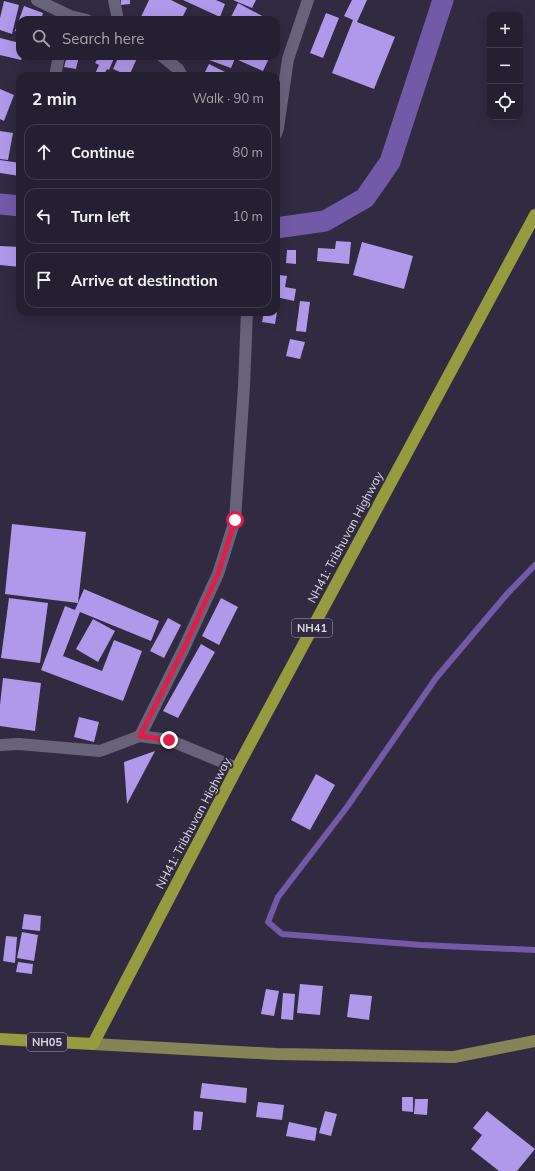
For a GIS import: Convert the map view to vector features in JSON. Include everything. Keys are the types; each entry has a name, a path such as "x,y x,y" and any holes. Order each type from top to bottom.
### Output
{"highway":[{"name":"NH41: Tribhuvan Highway","path":"93,1044 237,768 535,215"},
{"name":"NH05","path":"0,1039 93,1044"}],"main road":[{"name":"NH05","path":"93,1044 276,1054 454,1057 535,1041"}],"street":[{"path":"37,0 65,16"},
{"path":"114,0 117,16"},
{"path":"280,114 288,59 308,0"},
{"path":"56,72 58,60"},
{"path":"167,60 180,72"},
{"path":"140,736 184,648 218,574 235,520 244,386 247,316"},
{"path":"0,745 19,744 100,750 140,736 169,740 237,768"}],"building":[{"path":"121,0 130,0 130,4 121,5"},
{"path":"149,0 171,0 187,8 183,16 141,16"},
{"path":"183,0 216,0 225,4 220,16"},
{"path":"233,0 256,0 252,8"},
{"path":"352,0 367,0 357,22 395,37 374,89 332,73 353,20 344,16"},
{"path":"4,1 19,5 12,34 0,30 0,18"},
{"path":"238,3 262,16 232,16"},
{"path":"24,6 43,13 42,16 20,16"},
{"path":"326,13 339,18 323,58 310,53"},
{"path":"0,38 16,42 16,59 0,55"},
{"path":"66,60 78,60 76,69 64,67"},
{"path":"97,60 113,60 109,70 107,69 105,72 96,72 99,65 95,63"},
{"path":"117,60 136,60 131,72 120,72 113,69"},
{"path":"209,60 234,60 231,68"},
{"path":"238,60 268,60 263,71"},
{"path":"209,64 225,72 205,72"},
{"path":"0,89 14,95 4,121 0,119"},
{"path":"0,131 13,133 8,160 0,159"},
{"path":"0,160 16,162 16,175 0,173"},
{"path":"336,241 351,242 349,264 317,261 318,248 335,249"},
{"path":"362,242 413,256 404,289 353,275"},
{"path":"0,246 16,247 16,267 0,265"},
{"path":"287,250 296,250 296,264 286,263"},
{"path":"280,275 287,276 285,287 296,289 294,301 280,298"},
{"path":"300,301 310,302 306,332 296,331"},
{"path":"263,316 276,316 275,324 262,322"},
{"path":"290,339 305,342 300,359 286,356"},
{"path":"12,524 86,532 78,603 5,594"},
{"path":"84,589 159,621 151,641 80,612 63,656 102,671 114,640 142,651 123,701 41,670 65,606 75,610"},
{"path":"9,598 48,603 40,663 1,658"},
{"path":"221,598 238,607 219,645 202,636"},
{"path":"168,618 181,625 164,658 150,651"},
{"path":"93,619 115,631 98,662 76,649"},
{"path":"201,644 215,652 178,718 163,711"},
{"path":"3,678 41,683 35,731 0,726 0,705"},
{"path":"79,717 99,722 94,742 74,737"},
{"path":"155,751 127,804 124,762"},
{"path":"316,774 335,785 310,830 291,820"},
{"path":"24,914 41,916 40,931 22,929"},
{"path":"22,932 38,935 34,961 17,958"},
{"path":"6,936 17,937 15,963 3,961"},
{"path":"18,962 33,964 32,974 16,972"},
{"path":"300,984 323,986 320,1015 297,1013"},
{"path":"266,989 279,991 274,1016 261,1014"},
{"path":"283,993 295,994 293,1020 281,1019"},
{"path":"350,994 372,996 369,1020 347,1017"},
{"path":"202,1083 247,1088 246,1103 200,1098"},
{"path":"402,1097 413,1097 413,1112 402,1111"},
{"path":"415,1099 428,1099 427,1115 414,1114"},
{"path":"258,1102 284,1105 282,1120 256,1117"},
{"path":"194,1111 203,1112 201,1130 193,1130"},
{"path":"325,1111 337,1114 331,1136 319,1133"},
{"path":"487,1111 535,1149 517,1171 499,1171 471,1149 482,1135 473,1128"},
{"path":"289,1122 317,1128 315,1141 286,1136"}],"waterway":[{"path":"280,227 325,221 365,198 390,162 443,0"},
{"path":"0,204 16,206"},
{"path":"535,565 507,594 436,678 347,807 278,897 268,922 282,934 421,945 535,950"}],"route":[{"path":"169,740 140,736 184,648 218,574 235,520"}]}
